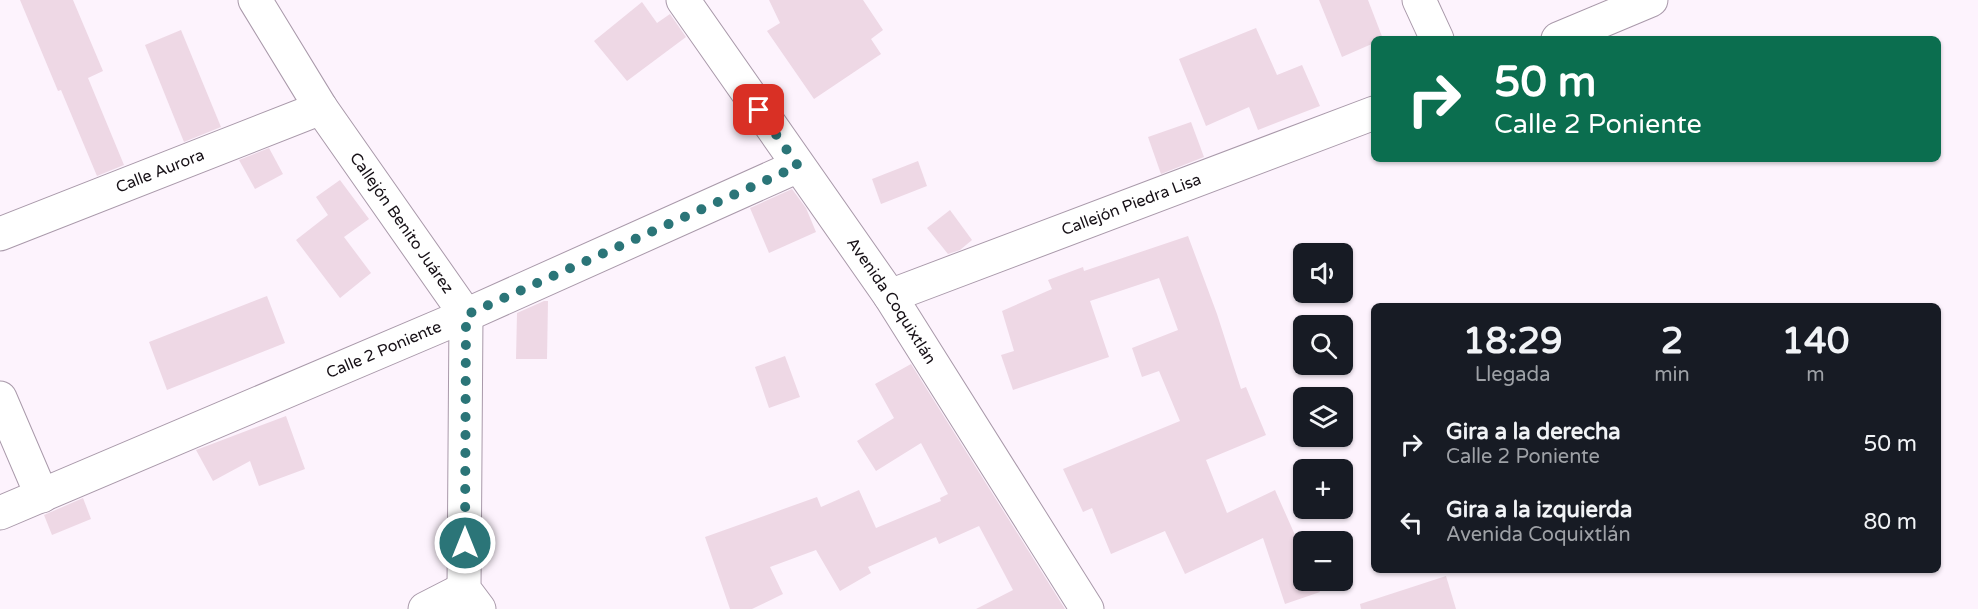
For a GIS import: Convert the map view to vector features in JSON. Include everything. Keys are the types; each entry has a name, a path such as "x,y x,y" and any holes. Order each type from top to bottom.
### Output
{"street":[{"name":"Callejón Benito Juárez","path":"255,0 321,108 466,315"},
{"name":"Avenida Coquixtlán","path":"683,0 890,296 1087,609"},
{"path":"1419,0 1436,36"},
{"path":"1565,36 1651,0"},
{"name":"Calle Aurora","path":"0,234 321,108"},
{"name":"Callejón Piedra Lisa","path":"890,296 1371,114"},
{"name":"Calle 2 Poniente","path":"0,513 466,315 798,166"},
{"path":"425,609 471,599 466,315"},
{"path":"0,398 42,495"}],"building":[{"path":"20,0 73,0 103,71 88,78 124,165 97,176"},
{"path":"769,0 863,0 883,30 871,39 881,54 814,99 767,31 780,23"},
{"path":"1319,0 1368,0 1382,36 1371,36 1371,44 1342,57"},
{"path":"642,2 657,23 670,14 686,37 627,81 594,41"},
{"path":"1256,28 1277,75 1302,65 1320,106 1258,130 1249,107 1206,126 1179,59"},
{"path":"181,30 221,127 184,142 145,45"},
{"path":"1191,122 1204,157 1161,174 1148,137"},
{"path":"269,148 283,174 255,189 239,160"},
{"path":"918,161 927,186 881,204 872,179"},
{"path":"340,180 369,219 344,237 371,273 340,298 296,240 328,215 316,197"},
{"path":"792,189 806,208 816,232 769,253 750,208"},
{"path":"950,210 972,240 960,250 948,254 927,228"},
{"path":"1188,236 1217,314 1241,389 1246,387 1266,435 1206,460 1227,513 1275,490 1293,531 1293,591 1320,592 1285,604 1263,538 1185,574 1165,531 1111,554 1092,508 1083,512 1063,469 1180,421 1159,371 1142,377 1132,348 1178,330 1159,278 1090,301 1109,357 1013,390 1001,355 1014,351 1002,311 1052,289 1048,280 1083,267 1084,271"},
{"path":"267,296 285,343 167,390 149,342"},
{"path":"548,301 547,359 516,359 517,313"},
{"path":"785,356 800,397 769,408 755,367"},
{"path":"911,364 1065,609 976,609 1013,590 979,526 939,544 936,537 868,567 871,573 840,591 816,550 770,567 783,594 752,609 730,609 705,537 817,497 821,507 859,490 876,528 941,501 940,498 948,494 921,443 876,471 857,441 894,418 875,384"},
{"path":"286,416 305,469 259,486 250,461 213,481 196,450"},
{"path":"83,498 91,519 52,535 44,515"},
{"path":"1446,576 1456,609 1361,609 1360,604"}],"route":[{"path":"465,543 466,315 798,166 759,110"}]}
